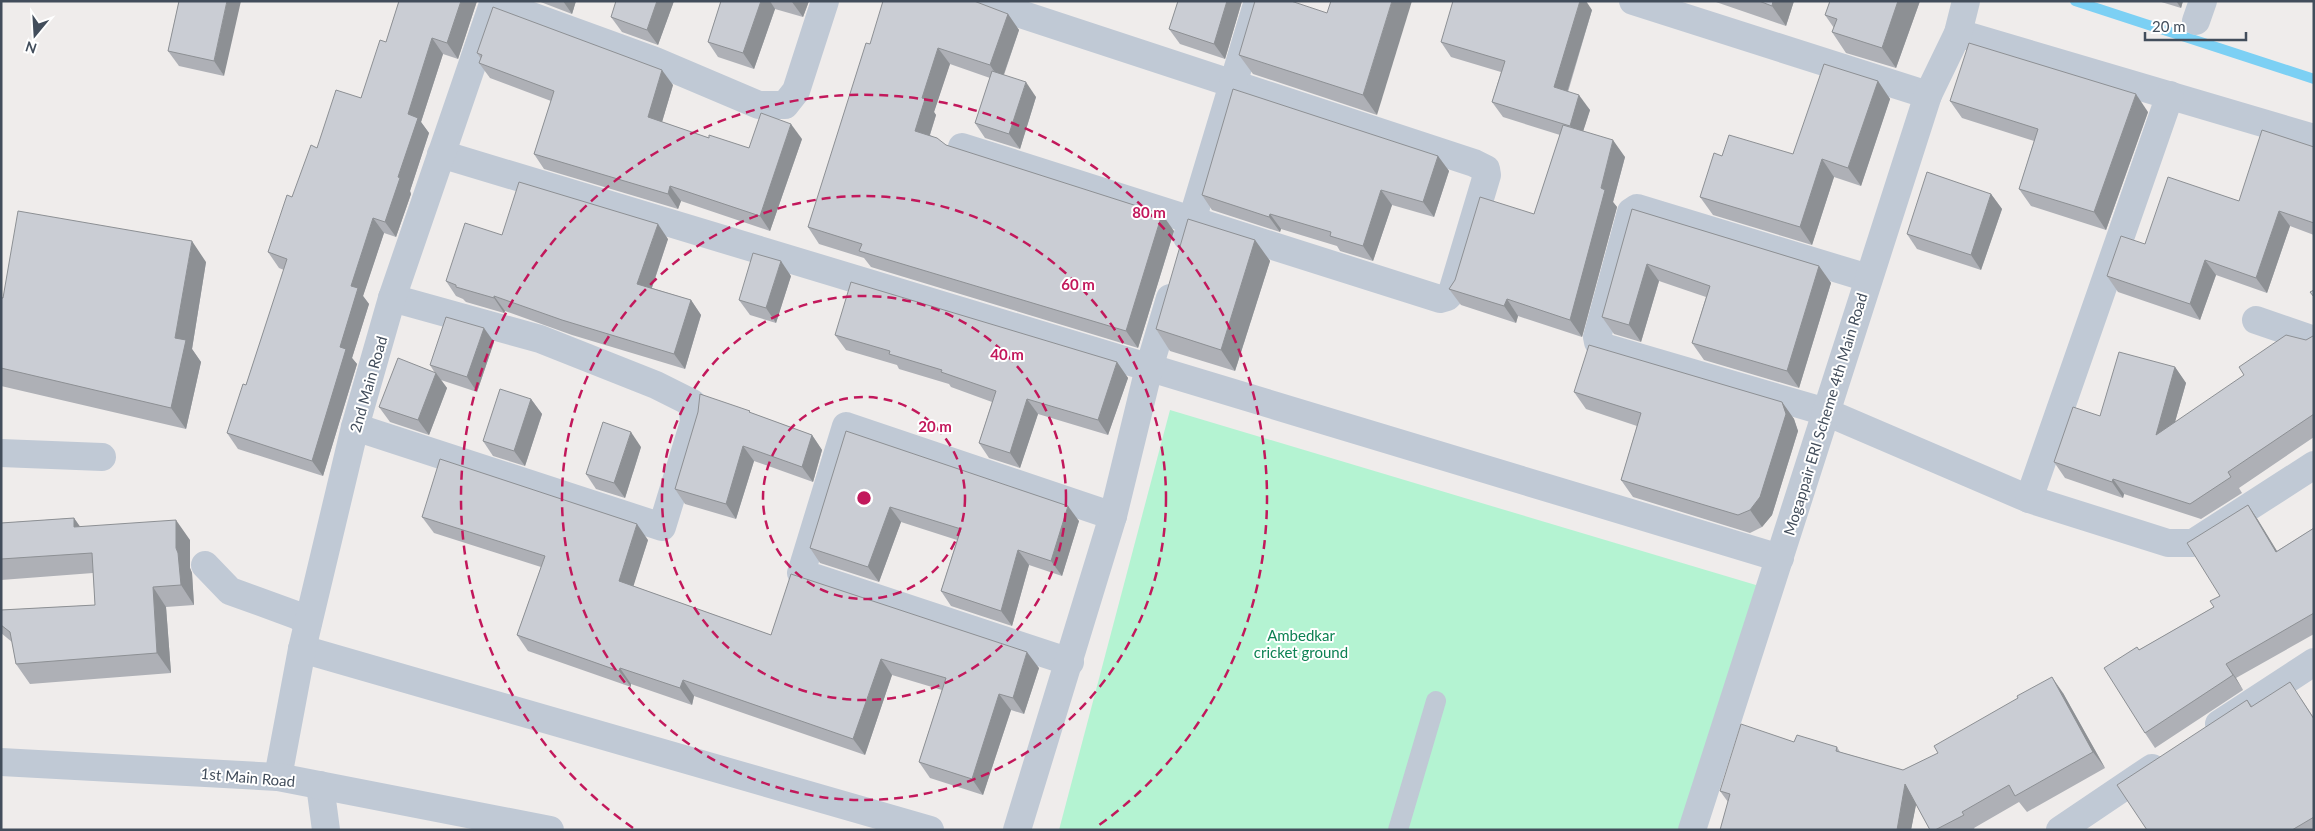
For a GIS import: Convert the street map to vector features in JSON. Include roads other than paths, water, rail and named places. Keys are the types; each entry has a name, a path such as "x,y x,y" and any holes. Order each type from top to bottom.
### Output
{"street":[{"path":"493,2 655,60 759,104 784,105 796,91 825,1"},
{"path":"962,147 1440,299 1447,297 1452,292 1487,175 1486,169 1474,163 981,1"},
{"path":"1017,830 1070,662 1113,516 1149,368 1232,83 1258,1"},
{"path":"1633,1 1928,95"},
{"name":"Mogappair ERI Scheme 4th Main Road","path":"1693,830 1928,95 1958,33 1966,1"},
{"name":"2nd Main Road","path":"278,777 308,622 354,427 392,298 493,2"},
{"path":"1958,33 2314,138"},
{"path":"2029,499 2170,95"},
{"path":"441,154 1780,558"},
{"path":"1868,278 1642,208 1633,209 1597,337 1598,342 1608,348 1826,412 2029,499 2168,543 2192,543 2314,465"},
{"path":"354,427 662,527 688,445 694,422 692,403 656,385 540,339 392,298"},
{"path":"2256,320 2314,340"},
{"path":"1070,662 802,573 846,426 1113,516"},
{"path":"1,453 102,457"},
{"path":"205,564 230,591 296,615 308,622"},
{"path":"302,650 930,830"},
{"path":"2200,737 2312,668"},
{"path":"2060,830 2176,753"},
{"name":"1st Main Road","path":"1,762 278,777 501,825 550,830"},
{"path":"320,785 326,830"}],"lane":[{"path":"1398,830 1436,701"}],"waterway":[{"path":"2075,1 2314,79"}],"park label":[{"name":"Ambedkar cricket ground","path":"1301,644"}]}
